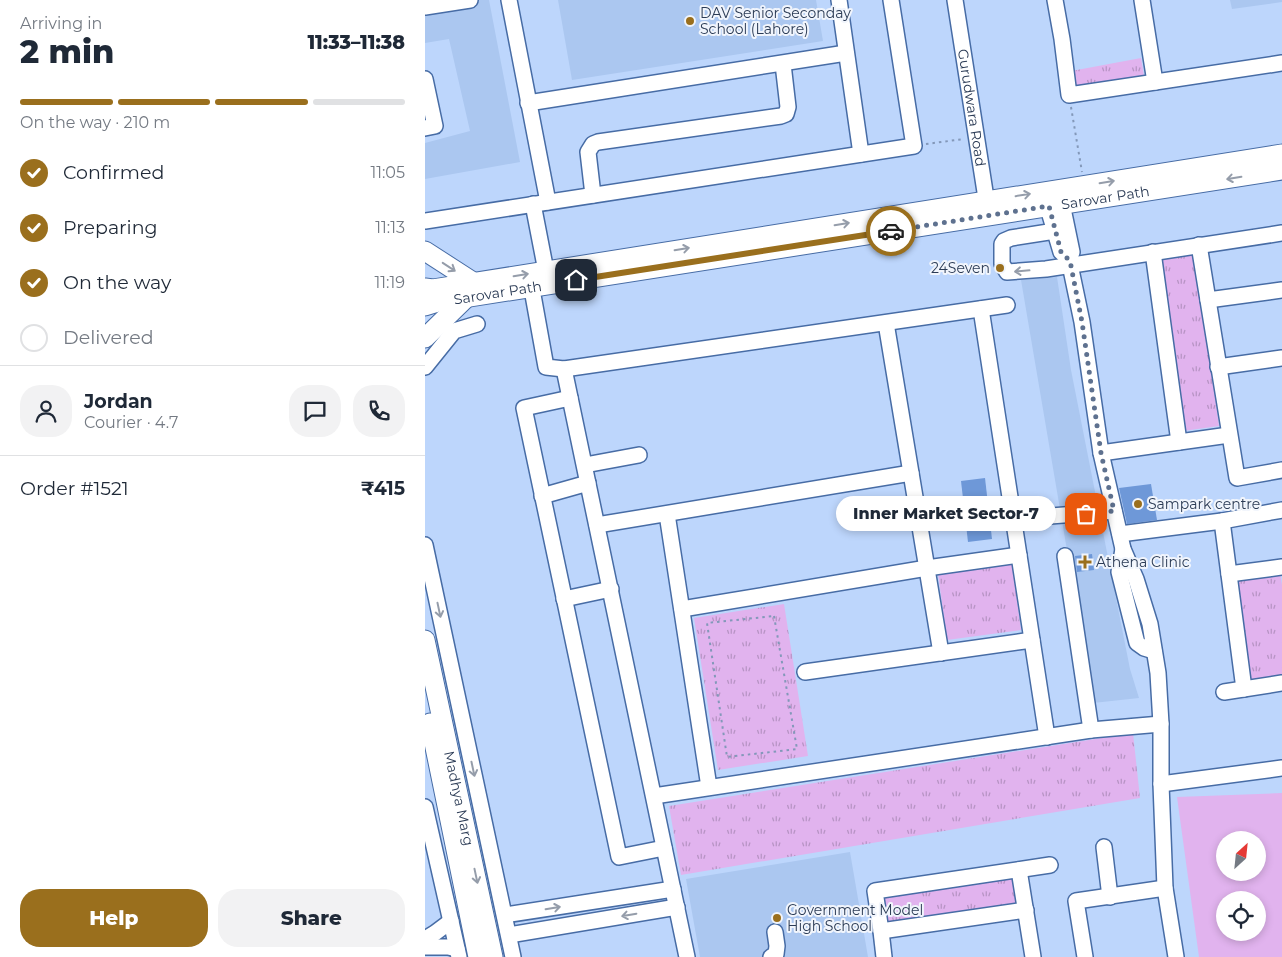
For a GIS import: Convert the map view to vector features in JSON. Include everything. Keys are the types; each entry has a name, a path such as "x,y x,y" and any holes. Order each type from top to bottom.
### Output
{"main road":[{"name":"Sarovar Path","path":"1053,201 1084,185 1282,154"},
{"name":"Sarovar Path","path":"425,306 465,296 546,271 988,208 1282,170"},
{"name":"Sarovar Path","path":"425,288 465,296 523,294 988,208"},
{"path":"425,252 465,296 425,338"},
{"name":"Madhya Marg","path":"425,640 493,957"},
{"name":"Madhya Marg","path":"425,701 478,957"}],"street":[{"path":"425,7 471,0"},
{"path":"509,0 528,103 546,271"},
{"path":"839,0 861,154"},
{"path":"425,221 914,146 891,0"},
{"name":"Gurudwara Road","path":"955,0 988,208"},
{"path":"1055,0 1069,95 1282,62"},
{"path":"1142,0 1155,82"},
{"path":"528,103 846,53"},
{"path":"593,195 588,152 593,144 787,114 788,107 783,64"},
{"path":"425,79 435,126 425,128"},
{"path":"1053,201 1055,231 1061,252 1070,263"},
{"path":"1053,201 1072,252 1070,263 1082,322 1101,453 1123,549 1137,579 1150,624 1158,673 1165,888 1176,957"},
{"path":"1007,305 564,369 546,367 523,294 1053,201"},
{"path":"1055,231 1011,238 1004,241 1002,244 1003,267 1007,272 1015,272 1282,233"},
{"path":"1199,245 1237,478 1282,470"},
{"path":"1153,252 1179,442"},
{"path":"1208,300 1282,290"},
{"path":"981,309 1047,737"},
{"path":"886,323 941,653"},
{"path":"425,367 454,331 477,324"},
{"path":"1218,367 1282,358"},
{"path":"564,369 687,957"},
{"path":"570,398 524,408 564,599 619,857 665,848"},
{"path":"1101,453 1229,435"},
{"path":"585,465 639,455"},
{"path":"597,526 911,473"},
{"path":"543,496 588,483"},
{"path":"1120,534 1222,521 1282,510"},
{"path":"1013,519 1114,511"},
{"path":"667,514 709,787"},
{"path":"1222,521 1244,689"},
{"path":"425,545 513,957"},
{"path":"682,608 927,568 1019,556"},
{"path":"1065,556 1091,730"},
{"path":"1229,574 1282,567"},
{"path":"564,599 611,590"},
{"path":"805,672 1032,640"},
{"path":"1224,692 1282,684"},
{"path":"654,796 1091,730 1161,724"},
{"path":"1161,784 1282,768"},
{"path":"425,807 458,953"},
{"path":"1104,847 1110,897"},
{"path":"883,957 875,891 1050,865"},
{"path":"1019,870 1033,957"},
{"path":"1085,957 1077,901 1165,888"},
{"path":"505,915 673,889"},
{"path":"509,935 677,906"},
{"path":"881,931 1025,910"},
{"path":"425,939 435,934 451,920"},
{"path":"771,957 776,954 775,932"},
{"path":"425,947 448,947 458,953"}],"path":[{"path":"1069,95 1084,185"},
{"path":"914,146 968,138"},
{"path":"774,616 797,749 727,756 707,623 774,616"}],"shaded area":[{"path":"439,0 489,0 520,162 425,179 425,143 470,131 449,39 425,43 425,2"},
{"name":"DAV Senior Seconday School (Lahore)","path":"558,0 816,0 823,41 572,80"},
{"path":"1230,0 1282,0 1282,2 1232,9"},
{"path":"1057,277 1071,370 1130,669 1139,698 1093,703 1021,280"},
{"name":"Government Model High School","path":"850,852 868,957 700,957 686,879"}],"green space":[{"path":"1141,58 1144,76 1069,89 1066,72"},
{"path":"1195,252 1219,426 1183,431 1158,257"},
{"path":"1011,556 1021,630 947,640 937,566"},
{"path":"1280,573 1282,585 1282,678 1250,682 1236,579"},
{"path":"784,604 808,756 718,770 694,618"},
{"path":"1133,733 1140,798 681,875 669,806"},
{"path":"1282,793 1282,957 1199,957 1177,797"},
{"path":"1015,875 1020,904 888,924 883,894"}],"building":[{"path":"985,478 992,539 968,542 961,481"},
{"name":"Sampark centre","path":"1151,484 1157,520 1127,524 1119,488"},
{"path":"1092,554 1094,570 1077,572 1075,556"}],"way so far":[{"path":"891,231 1049,206 1061,252 1069,260 1071,266 1082,322 1101,453 1114,511 1086,514"}],"place":[{"name":"DAV Senior Seconday School (Lahore)","path":"690,21"},
{"name":"24Seven","path":"1000,268"},
{"name":"Sampark centre","path":"1138,504"},
{"name":"Inner Market Sector-7","path":"1086,514"},
{"name":"Athena Clinic","path":"1085,562"},
{"name":"Government Model High School","path":"777,918"}],"route":[{"path":"576,280 891,231"}]}
